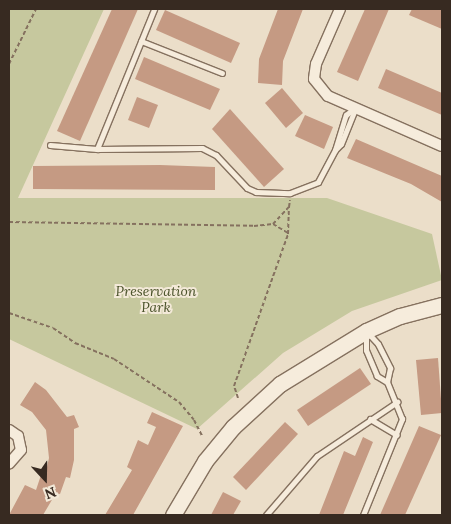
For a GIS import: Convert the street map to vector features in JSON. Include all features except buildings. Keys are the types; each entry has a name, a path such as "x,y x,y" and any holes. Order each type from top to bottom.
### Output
{"main road":[{"path":"173,515 205,461 232,427 300,369 366,331 415,311 442,305"}],"street":[{"path":"340,9 314,79 328,96 442,146"},
{"path":"9,430 18,436 21,450 9,464"}],"lane":[{"path":"97,149 154,9"},
{"path":"140,41 222,73"},
{"path":"50,145 97,149 202,148 216,155 247,188 256,192 290,193 318,182 335,150 346,114 356,107"},
{"path":"366,331 378,344 390,368 387,382"},
{"path":"363,515 397,436 402,419 397,402 387,382 378,376 366,350 366,331"},
{"path":"266,515 317,456 397,402"},
{"path":"370,419 397,436"}],"path":[{"path":"9,64 36,9"},
{"path":"238,398 234,386 288,234 290,193"},
{"path":"273,224 289,207"},
{"path":"9,222 273,224 288,234"},
{"path":"9,313 54,328 75,343 114,360 179,402 194,420 202,436"}],"green space":[{"name":"Preservation Park","path":"9,9 104,9 18,198 327,198 432,234 442,280 352,311 283,353 197,429 9,339"}]}
